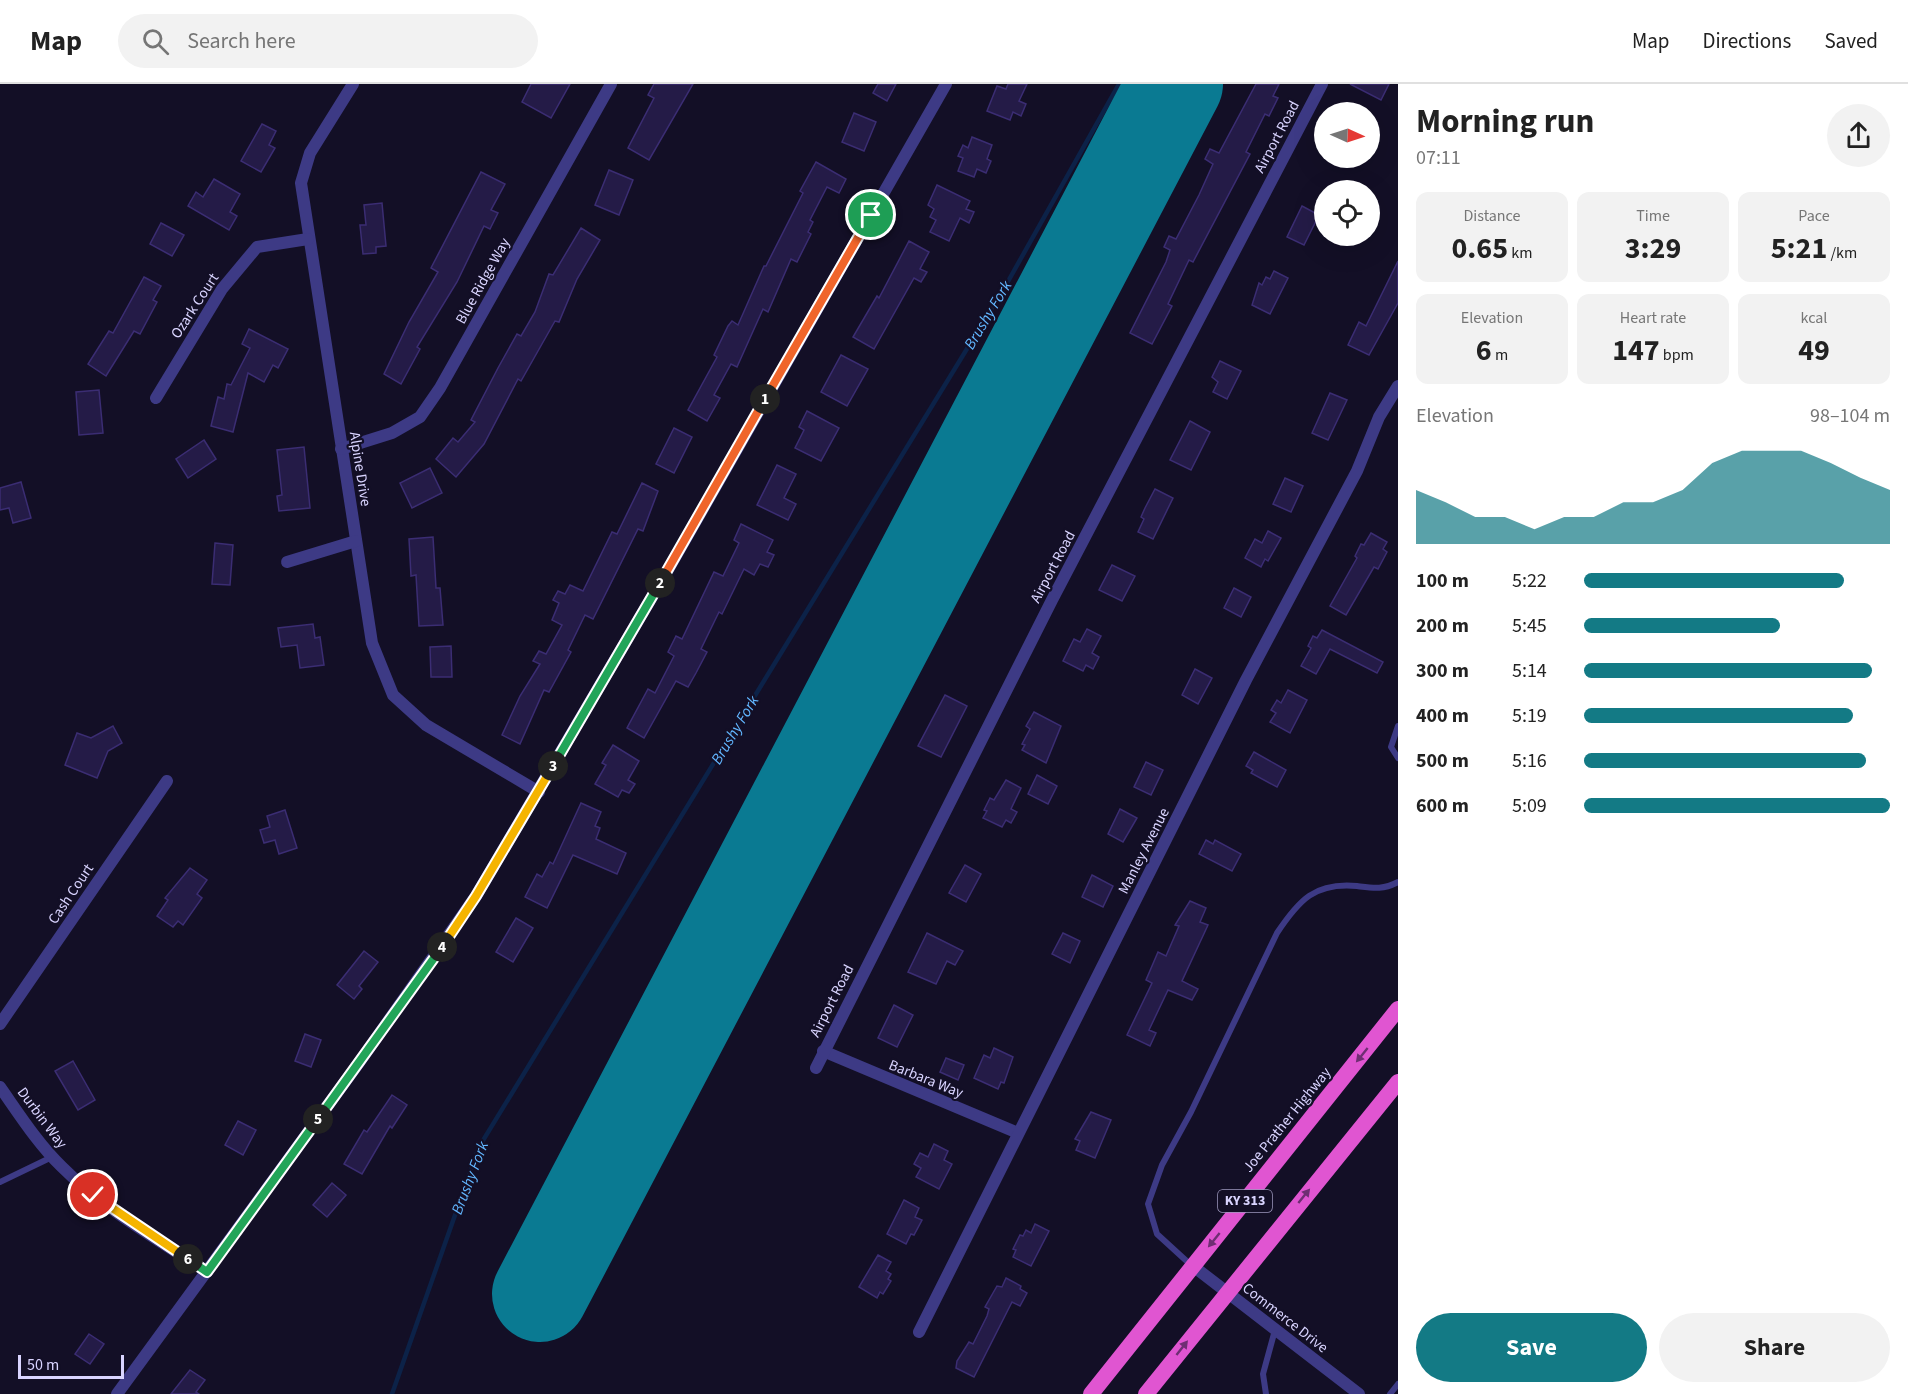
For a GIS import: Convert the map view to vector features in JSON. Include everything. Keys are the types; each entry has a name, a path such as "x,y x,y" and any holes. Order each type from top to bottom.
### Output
{"highway":[{"name":"Joe Prather Highway","path":"1091,1394 1398,1009"},
{"name":"KY 313","path":"1146,1394 1226,1292 1398,1082"}],"street":[{"name":"Alpine Drive","path":"353,84 310,153 301,183 372,643 393,695 426,725 538,792"},
{"name":"Blue Ridge Way","path":"341,449 392,433 420,417 440,388 611,84"},
{"path":"117,1394 476,896 946,84"},
{"name":"Airport Road","path":"816,1068 966,775 1052,600 1322,84"},
{"name":"Ozark Court","path":"156,398 222,289 257,247 308,239"},
{"name":"Manley Avenue","path":"919,1332 1246,680 1357,471 1379,417 1398,386"},
{"path":"287,562 356,541"},
{"name":"Cash Court","path":"0,1024 167,781"},
{"name":"Barbara Way","path":"823,1052 1018,1133"},
{"name":"Durbin Way","path":"0,1087 52,1157 93,1195 207,1272"},
{"name":"Commerce Drive","path":"1193,1266 1359,1394"}],"lane":[{"path":"1398,726 1391,747 1398,758"},
{"path":"1193,1266 1157,1234 1148,1204 1162,1165 1191,1112 1277,933 1292,911 1317,889 1337,884 1384,890 1398,882"},
{"path":"0,1182 52,1157"},
{"path":"1266,1394 1263,1374 1275,1329"},
{"path":"1390,1394 1398,1384"}],"building":[{"path":"531,84 570,84 551,118 522,102"},
{"path":"654,84 693,84 649,160 628,148 654,98 648,95"},
{"path":"878,84 896,84 887,101 873,93"},
{"path":"1008,84 1027,84 1019,101 1026,104 1021,116 1013,112 1010,120 987,111 997,86 1006,89"},
{"path":"1256,84 1279,84 1273,96 1278,98 1269,116 1265,114 1246,152 1250,154 1193,262 1189,260 1168,304 1172,306 1152,344 1130,333 1166,262 1170,250 1164,247 1169,236 1176,239 1199,195 1213,164 1205,159 1210,149 1219,153"},
{"path":"1350,84 1389,84 1381,100"},
{"path":"854,113 876,122 864,151 842,142"},
{"path":"262,124 276,131 269,145 275,148 261,172 241,161"},
{"path":"972,137 992,145 987,159 991,161 986,173 977,169 974,177 958,171 963,158 958,156 963,145 968,148"},
{"path":"816,162 846,179 839,193 827,187 810,220 813,222 808,232 811,234 797,262 791,259 768,312 763,309 737,367 731,364 714,395 720,398 707,421 688,410 717,357 714,355 728,326 732,321 738,325 764,266 803,193 800,191"},
{"path":"609,170 633,180 619,215 595,205"},
{"path":"481,172 505,184 491,210 498,213 490,229 484,226 457,282 417,347 420,349 401,384 384,374 409,322 438,272 431,268"},
{"path":"214,179 240,194 230,212 237,216 229,230 188,206 196,192 203,197"},
{"path":"937,185 970,201 966,209 974,212 969,223 960,218 949,241 930,232 936,220 930,217 934,209 928,205"},
{"path":"382,203 386,246 376,247 376,253 363,254 360,225 366,225 364,205"},
{"path":"1302,206 1314,212 1314,225 1304,245 1287,237"},
{"path":"161,223 184,235 172,256 150,244"},
{"path":"581,228 600,240 577,279 559,322 555,321 521,381 518,379 484,444 456,477 436,459 453,438 458,442 475,422 471,420 498,368 517,334 521,336 535,312 549,274 553,275"},
{"path":"909,241 929,252 920,269 927,272 921,282 914,278 874,349 853,337 877,296 879,298"},
{"path":"1398,261 1398,303 1369,355 1348,345 1359,322 1366,326"},
{"path":"1274,271 1288,278 1270,314 1252,305 1259,283 1262,285 1266,277 1270,279"},
{"path":"144,277 161,286 153,300 157,302 140,334 134,331 106,376 88,364 109,331 113,333"},
{"path":"249,329 288,349 278,368 273,365 264,382 248,373 233,432 211,426 218,397 224,399 227,384 231,385 250,348 242,344"},
{"path":"841,355 868,369 847,406 821,392"},
{"path":"1220,361 1241,371 1227,399 1213,392 1218,382 1212,377"},
{"path":"99,390 103,433 79,435 76,392"},
{"path":"1330,393 1347,400 1328,440 1312,433"},
{"path":"807,411 839,428 821,461 795,448 804,430 799,427"},
{"path":"1190,421 1210,432 1191,470 1170,460"},
{"path":"674,428 692,437 674,473 656,464"},
{"path":"204,440 216,459 188,478 176,459"},
{"path":"304,447 310,508 279,511 277,496 282,495 277,450"},
{"path":"777,465 796,474 784,498 796,504 788,520 757,505"},
{"path":"430,468 442,493 412,508 400,483"},
{"path":"1285,478 1303,486 1291,512 1273,504"},
{"path":"21,482 31,518 13,523 9,508 0,510 0,488"},
{"path":"642,483 658,491 643,531 638,529 593,619 585,615 568,650 571,652 549,692 544,690 520,744 502,735 520,696 540,664 533,661 539,651 546,654 562,625 552,620 559,603 553,600 558,591 565,594 570,585 583,591 612,532 617,534"},
{"path":"1155,489 1173,498 1153,539 1138,532 1144,519 1141,517"},
{"path":"741,524 773,540 767,552 774,555 768,567 760,564 754,575 744,569 722,614 719,612 701,649 707,652 688,687 676,681 644,738 627,728 648,689 655,693 674,656 668,652 676,636 682,639 714,572 723,576 739,543 734,540"},
{"path":"1268,531 1281,538 1268,561 1265,559 1261,567 1245,558 1255,539 1262,543"},
{"path":"1371,533 1387,542 1383,549 1387,552 1378,569 1374,567 1346,615 1330,606 1357,558 1355,556 1361,544 1364,545"},
{"path":"433,537 436,588 440,588 443,625 419,626 416,575 411,576 409,539"},
{"path":"215,543 233,545 230,585 212,584"},
{"path":"1112,565 1135,576 1122,601 1099,590"},
{"path":"1234,588 1251,597 1241,617 1224,608"},
{"path":"313,624 315,638 320,637 324,665 300,668 297,645 281,647 278,628"},
{"path":"1087,629 1101,636 1092,653 1099,657 1093,669 1086,665 1083,671 1063,661 1074,639 1080,642"},
{"path":"1322,630 1383,662 1377,673 1330,649 1316,674 1301,666 1311,648 1308,646 1313,636 1317,638"},
{"path":"451,646 452,677 431,677 430,647"},
{"path":"1195,669 1212,678 1198,704 1182,695"},
{"path":"1288,690 1307,700 1290,733 1270,722 1276,713 1271,710 1277,700 1281,703"},
{"path":"945,695 967,706 941,757 918,746"},
{"path":"1034,712 1061,726 1046,763 1022,750 1025,745 1022,744 1030,729 1026,726"},
{"path":"113,726 122,743 108,751 97,778 65,765 77,733 91,738"},
{"path":"613,745 639,761 628,780 635,784 629,793 622,790 618,797 595,784 606,765 602,763"},
{"path":"1254,752 1286,770 1277,787 1251,773 1253,770 1246,766"},
{"path":"1146,762 1163,770 1151,795 1134,787"},
{"path":"1037,775 1057,786 1048,804 1028,794"},
{"path":"1006,780 1021,788 1011,809 1017,812 1011,823 1006,820 1002,827 983,818 990,798 994,800"},
{"path":"581,803 601,812 595,826 600,828 596,839 626,853 617,874 573,855 547,908 525,897 537,874 542,877 550,862 553,864"},
{"path":"1120,809 1137,818 1123,842 1108,834"},
{"path":"285,810 297,848 279,854 275,840 264,843 260,830 270,827 267,816"},
{"path":"1206,840 1213,844 1215,840 1241,854 1232,871 1199,854"},
{"path":"965,865 981,874 966,902 949,893"},
{"path":"190,868 207,880 197,894 202,898 183,925 178,921 173,927 157,916 168,900 165,898"},
{"path":"1092,875 1113,886 1103,907 1082,897"},
{"path":"1190,901 1206,908 1200,922 1208,925 1182,981 1198,989 1192,1000 1168,990 1149,1030 1156,1033 1150,1046 1127,1035 1152,983 1146,980 1158,952 1166,956 1179,926 1175,925"},
{"path":"516,918 533,928 513,962 496,952"},
{"path":"927,933 963,951 955,965 947,961 936,984 908,972"},
{"path":"1063,933 1080,941 1070,963 1052,954"},
{"path":"364,951 378,962 359,986 362,989 354,999 337,985"},
{"path":"894,1005 913,1015 897,1047 878,1038"},
{"path":"305,1034 321,1040 311,1067 295,1061"},
{"path":"994,1048 1013,1057 1004,1083 1001,1082 998,1089 974,1078 984,1055 990,1058"},
{"path":"946,1058 964,1065 958,1080 940,1072"},
{"path":"73,1061 95,1100 78,1110 55,1071"},
{"path":"392,1095 407,1105 392,1128 390,1126 362,1174 344,1164 364,1130 367,1132"},
{"path":"1091,1112 1111,1120 1095,1158 1076,1150 1080,1141 1075,1139"},
{"path":"238,1121 256,1130 243,1155 225,1145"},
{"path":"934,1144 948,1151 944,1160 952,1164 939,1189 916,1177 921,1168 914,1164 920,1153 928,1157"},
{"path":"332,1183 346,1195 327,1217 313,1205"},
{"path":"904,1200 919,1208 915,1217 922,1220 906,1244 887,1234"},
{"path":"1035,1224 1049,1231 1031,1266 1013,1257 1016,1250 1013,1249 1020,1235 1023,1236 1026,1230 1031,1233"},
{"path":"878,1255 891,1262 886,1271 891,1274 888,1279 891,1281 883,1294 880,1292 877,1298 859,1287"},
{"path":"1006,1278 1021,1286 1020,1289 1027,1293 1020,1306 1012,1302 974,1377 956,1368 957,1361 969,1342 973,1344 987,1316 989,1309 985,1307 997,1286 1002,1287"},
{"path":"89,1334 104,1344 90,1364 75,1354"},
{"path":"190,1370 205,1380 196,1392 199,1394 171,1394"}],"waterway":[{"name":"Brushy Fork","path":"392,1394 479,1147 1006,285 1119,84"}],"runway":[{"path":"540,1294 1175,84"}],"route":[{"path":"93,1195 207,1272 476,896 669,568 871,215"}]}
